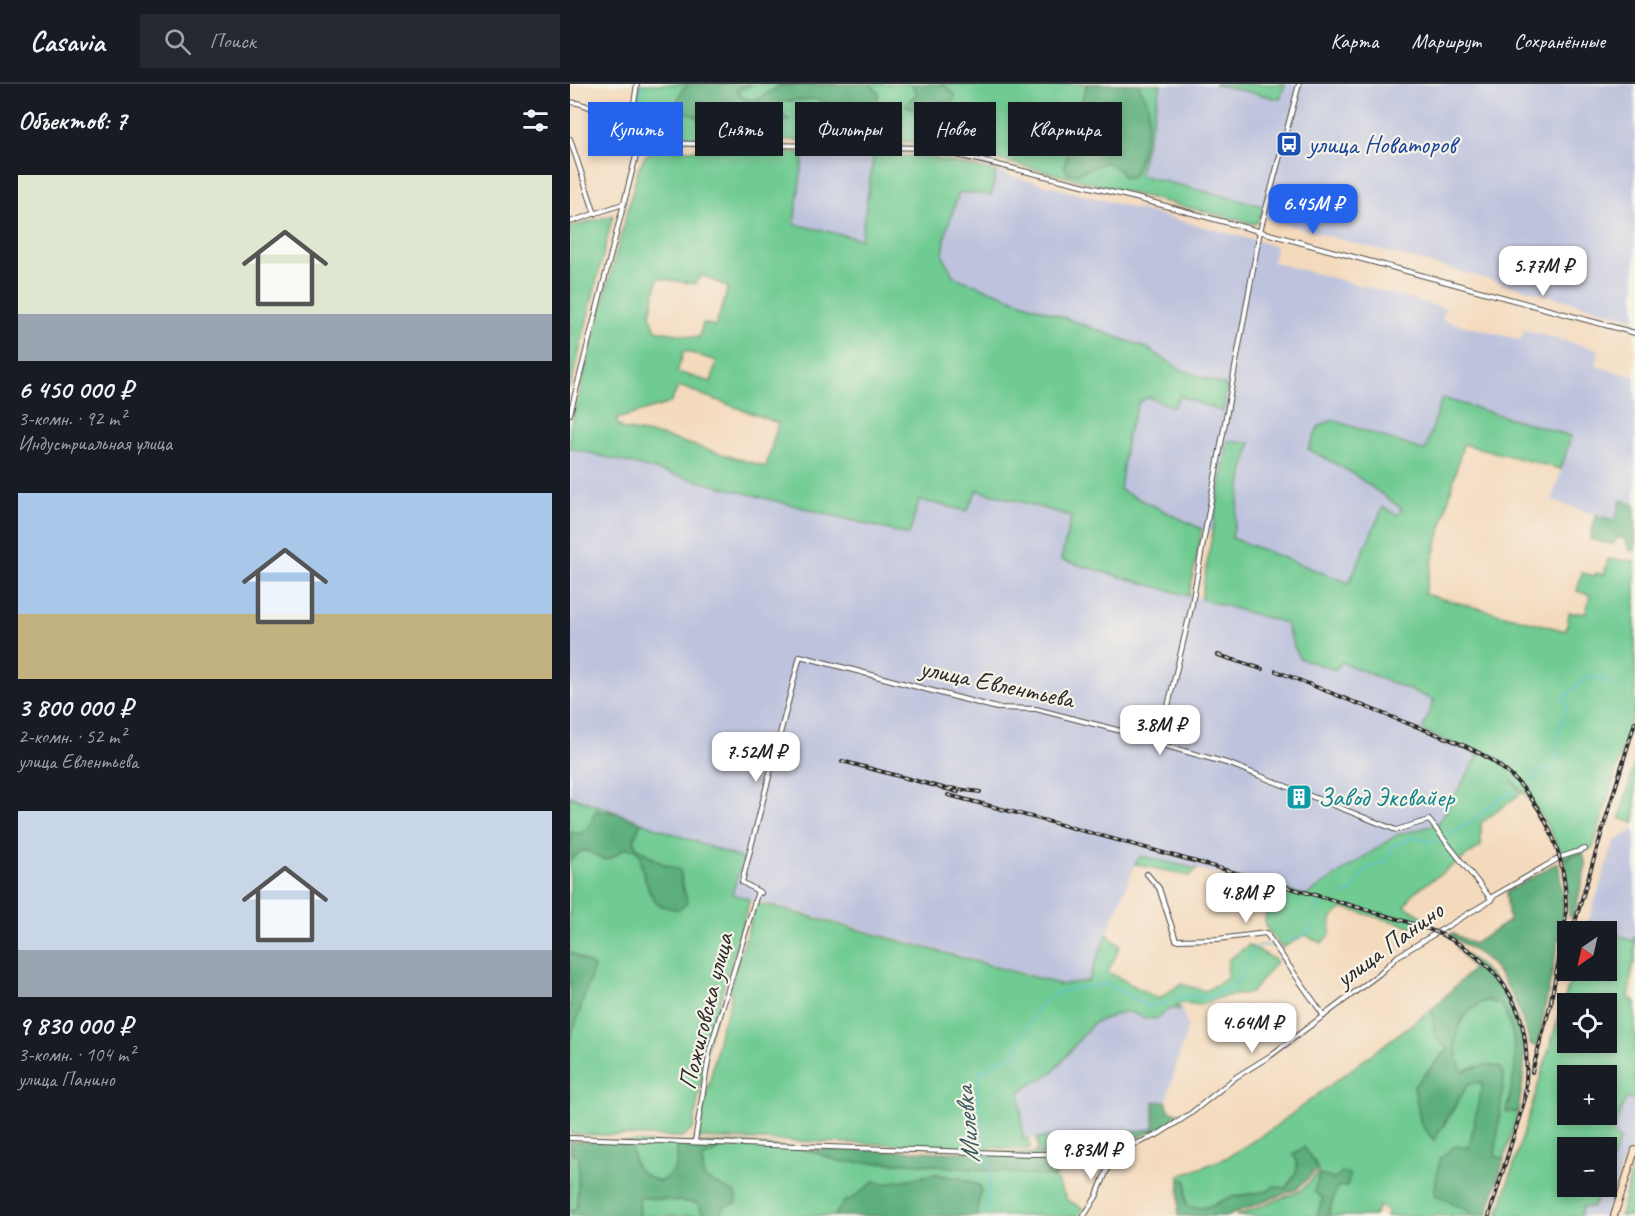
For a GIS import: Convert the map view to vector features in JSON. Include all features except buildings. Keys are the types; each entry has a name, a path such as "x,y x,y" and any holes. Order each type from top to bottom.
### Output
{"main road":[{"path":"1614,1216 1635,1150"}],"street":[{"path":"635,102 638,84"},
{"path":"1159,744 1191,609 1260,231 1299,84"},
{"path":"570,102 588,106"},
{"path":"570,139 595,214"},
{"path":"683,144 928,148 1137,198 1635,333"},
{"path":"570,414 636,156"},
{"path":"570,222 624,204"},
{"name":"улица Евлентьева","path":"759,892 742,882 800,656 998,708 1036,709 1121,731 1230,764 1396,830 1429,820 1491,900"},
{"name":"улица Панино","path":"570,1138 992,1152 1114,1153 1166,1130 1236,1077 1270,1056 1324,1016 1379,974 1398,956 1561,857 1585,849"},
{"path":"1148,874 1159,888 1176,940 1218,939 1266,933 1324,1016"},
{"name":"Пожиговска улица","path":"694,1141 710,1049 759,892"},
{"path":"1084,1216 1096,1197 1114,1153"}],"shaded area":[{"path":"1161,84 1214,84 1280,99 1285,84 1635,84 1635,319 1259,217 1262,207 1139,175"},
{"path":"804,156 874,156 862,239 794,224"},
{"path":"996,172 1276,246 1273,262 1445,308 1442,320 1521,340 1524,330 1599,350 1596,366 1635,377 1635,505 1621,500 1615,520 1552,501 1571,436 1443,398 1425,452 1333,420 1309,449 1352,473 1402,509 1398,516 1383,508 1349,583 1232,538 1251,443 1228,442 1213,532 1119,490 1127,435 1139,402 1148,397 1173,407 1180,396 1223,412 1227,386 1180,369 1149,349 954,277 943,256 946,232 959,192 991,195"},
{"path":"570,448 908,535 919,500 967,511 977,490 1071,516 1061,560 1285,623 1299,658 1340,662 1434,701 1479,756 1438,824 1396,835 1307,895 1141,856 1135,864 1088,981 1063,984 732,894 742,859 570,796"},
{"path":"1635,829 1635,935 1633,941 1617,934 1617,921 1588,921 1614,842"},
{"path":"1169,1009 1181,1009 1188,1026 1166,1101 1154,1102 1155,1129 1023,1139 1020,1091 1053,1072 1093,1023 1126,1011 1145,1018"},
{"path":"1627,1097 1635,1100 1635,1138 1622,1165 1617,1183 1617,1147 1620,1139 1612,1133"},
{"path":"1597,1197 1613,1197 1608,1216 1580,1216 1583,1207 1593,1206"}],"green space":[{"path":"639,84 1161,84 1139,175 1263,206 1258,222 1254,224 983,156 996,156 996,102 914,102 914,142 902,142 902,102 795,102 795,140 783,140 783,102 695,102 695,139 683,139 683,102 636,102"},
{"path":"688,84 753,84 737,91 742,97 750,100 759,99 779,86 871,84 879,94 877,102 824,102 814,99 779,102 695,102 695,117 683,111 683,102 677,102 682,90"},
{"path":"911,84 942,84 956,95 952,102 914,102 914,110 905,105 917,93"},
{"path":"1087,84 1138,84 1147,101 1148,118 1142,152 1131,178 1123,177 1119,170 1106,162 1076,174 1068,173 1064,166 1067,156 1122,156 1122,102 1082,102"},
{"path":"1214,84 1285,84 1280,99"},
{"path":"783,115 790,121 783,122"},
{"path":"683,150 695,150 695,156 783,156 783,152 795,153 795,156 804,156 794,224 861,239 874,156 930,157 996,172 991,195 959,192 946,232 943,256 954,277 1149,349 1180,369 1227,386 1223,412 1180,396 1173,407 1148,397 1139,402 1127,435 1120,490 1202,529 1189,596 1061,560 1071,516 977,490 967,511 919,500 909,535 570,448 570,427 639,167 645,156 683,156","holes":["701,275 728,287 715,326 703,323 699,338 656,330 650,315 658,278 696,284","684,351 717,361 711,382 677,372","679,386 778,423 766,467 662,436 621,429 621,426 618,426 617,419 670,403"]},
{"path":"613,215 570,389 570,227"},
{"path":"1442,398 1571,436 1561,469 1463,444 1424,594 1566,631 1569,613 1586,613 1590,595 1577,591 1582,573 1595,576 1596,573 1604,575 1608,559 1635,561 1635,707 1593,848 1563,858 1541,816 1511,780 1521,793 1481,823 1481,846 1413,893 1405,906 1431,922 1421,929 1343,908 1331,919 1330,935 1321,943 1305,935 1282,948 1265,926 1266,901 1245,886 1245,882 1307,895 1397,835 1438,824 1479,755 1422,730 1434,700 1341,662 1336,670 1299,658 1285,623 1201,599 1228,441 1251,443 1232,538 1349,583 1383,507 1397,515 1402,509 1352,473 1308,449 1319,426 1333,420 1425,451"},
{"path":"1621,500 1635,505 1635,551 1629,550 1625,539 1617,538 1613,545 1590,539 1596,515 1615,520"},
{"path":"1635,762 1635,819 1634,823 1620,818"},
{"path":"570,796 618,813 595,811 592,825 570,845"},
{"path":"595,811 618,813 641,822 634,839 636,847 659,862 680,870 682,887 688,902 679,910 662,906 656,901 646,882 641,856 635,849 625,848 604,860 586,850 581,851 570,861 571,832 580,834 586,830 592,822"},
{"path":"641,822 743,859 732,894 750,899 708,1041 693,1129 683,1137 570,1134 570,1040 593,967 570,952 570,861 581,851 611,858 625,848 635,849 641,856 641,866 650,894 687,902 680,871 659,862 636,847 634,839"},
{"path":"1583,852 1586,866 1574,916 1569,917 1564,859"},
{"path":"1141,856 1197,869 1190,876 1135,864"},
{"path":"1558,862 1564,903 1562,921 1557,921 1557,949 1537,1047 1530,1044 1515,1001 1504,981 1490,963 1471,948 1450,936 1452,933 1474,944 1509,921 1506,893"},
{"path":"756,904 767,905 1058,985 1088,981 1107,934 1120,946 1108,972 1158,999 1181,984 1206,991 1227,978 1228,960 1249,945 1277,961 1251,993 1221,997 1200,1005 1186,1003 1176,1005 1181,1009 1169,1009 1156,1019 1145,1018 1126,1011 1093,1023 1053,1072 1020,1091 1023,1139 1029,1139 1030,1148 1027,1149 698,1138 721,1027 728,1011 731,985"},
{"path":"1617,935 1632,941 1635,935 1635,964 1632,965 1629,998 1635,1002 1635,1100 1626,1098 1617,1120 1617,1065 1557,1065 1557,1125 1615,1125 1612,1133 1620,1139 1617,1147 1617,1137 1557,1137 1557,1197 1597,1197 1593,1207 1583,1207 1580,1216 1498,1216 1557,1023 1557,1053 1617,1053 1617,993 1566,993 1570,981 1617,981"},
{"path":"1456,946 1488,973 1505,993 1521,1030 1523,1044 1524,1070 1518,1112 1506,1112 1515,1071 1515,1046 1502,1006 1487,1000 1468,1012 1458,1028 1456,1048 1461,1069 1464,1071 1485,1065 1500,1067 1504,1077 1495,1156 1504,1159 1487,1216 1470,1216 1470,1212 1434,1194 1440,1158 1455,1146 1469,1148 1483,1082 1468,1084 1434,1140 1421,1125 1414,1086 1449,1049 1435,1038 1432,1009 1473,969"},
{"path":"570,952 594,967 570,1040"},
{"path":"1487,1000 1502,1006 1513,1034 1515,1046 1515,1070 1506,1111 1518,1112 1504,1159 1495,1156 1504,1077 1502,1071 1476,1066 1464,1071 1461,1069 1456,1048 1458,1028 1462,1020 1468,1012"},
{"path":"1432,1009 1435,1037 1449,1048 1414,1086 1421,1125 1444,1126 1468,1084 1483,1082 1469,1148 1470,1216 1386,1216 1388,1212 1379,1206 1374,1216 1328,1216 1337,1187 1334,1179 1320,1175 1323,1199 1317,1216 1236,1216 1300,1191 1318,1173 1315,1163 1297,1160 1297,1172 1286,1188 1237,1196 1206,1207 1187,1206 1185,1198 1187,1187 1180,1180 1180,1176 1228,1157 1269,1131"},
{"path":"1166,1101 1169,1110 1182,1115 1164,1127 1119,1145 1118,1132 1154,1129 1154,1102"},
{"path":"1118,1132 1119,1145 1107,1155 1034,1155 1038,1149 1037,1138"},
{"path":"570,1141 573,1155 579,1155 577,1209 570,1211"},
{"path":"570,1141 631,1142 637,1168 659,1182 676,1167 677,1144 735,1143 702,1158 704,1178 735,1193 737,1203 723,1207 722,1216 704,1216 698,1203 639,1197 640,1216 570,1216 570,1211 577,1208 579,1156 573,1155"},
{"path":"631,1142 677,1144 676,1167 659,1182 645,1175 634,1163"},
{"path":"735,1143 804,1149 842,1162 912,1163 1055,1177 1067,1200 1084,1209 1078,1216 976,1216 981,1187 978,1184 936,1174 884,1184 875,1181 844,1202 834,1216 722,1216 723,1207 704,1178 702,1158"},
{"path":"1304,1147 1317,1169 1297,1189 1226,1216 1178,1216 1180,1180 1186,1180 1187,1206 1199,1208 1210,1207 1228,1198 1268,1191 1274,1186 1286,1188 1297,1168 1293,1154"},
{"path":"804,1149 1107,1155 1104,1169 1062,1165 1055,1177 912,1163 842,1162"},
{"path":"1633,1165 1635,1165 1635,1216 1620,1216"},
{"path":"1342,1172 1350,1175 1347,1186 1337,1187 1328,1216 1317,1216 1323,1199 1314,1191 1320,1175 1334,1179"},
{"path":"936,1174 966,1180 981,1188 976,1216 834,1216 844,1202 875,1181 884,1184"},
{"path":"638,1197 698,1203 704,1216 640,1216"}],"waterway":[{"path":"640,102 642,84"},
{"name":"Милевка","path":"1532,783 1539,771 1557,762 1559,755 1557,736 1568,703 1563,699 1590,676 1620,687"},
{"name":"Милевка","path":"1449,835 1464,827 1496,801 1515,791"},
{"name":"Милевка","path":"1344,894 1352,892 1369,869 1386,861 1393,845 1415,837 1426,841 1438,841"},
{"name":"Милевка","path":"1286,941 1308,933 1319,902 1323,900"},
{"name":"Милевка","path":"987,1150 978,1096 981,1070 987,1071 994,1060 1008,1059 1018,1052 1021,1040 1039,1006 1056,993 1107,984 1149,1007 1187,996 1211,997 1238,979 1254,950 1260,945 1272,946"},
{"name":"Милевка","path":"985,1216 991,1177 988,1155"}],"railway":[{"path":"1218,655 1262,669"},
{"path":"1276,671 1452,740 1483,755 1502,768 1532,800 1544,819 1560,860 1566,904 1564,929 1550,1007"},
{"path":"1575,921 1635,722"},
{"path":"842,761 958,792"},
{"path":"949,788 980,792"},
{"path":"948,795 1273,883 1404,921 1446,937 1484,963 1509,993 1517,1009 1527,1062 1524,1101"},
{"path":"1532,1072 1552,999"},
{"path":"1489,1216 1527,1092"}],"place":[{"name":"улица Новаторов","path":"1289,144"},
{"name":"Завод Эксвайер","path":"1299,797"}]}
